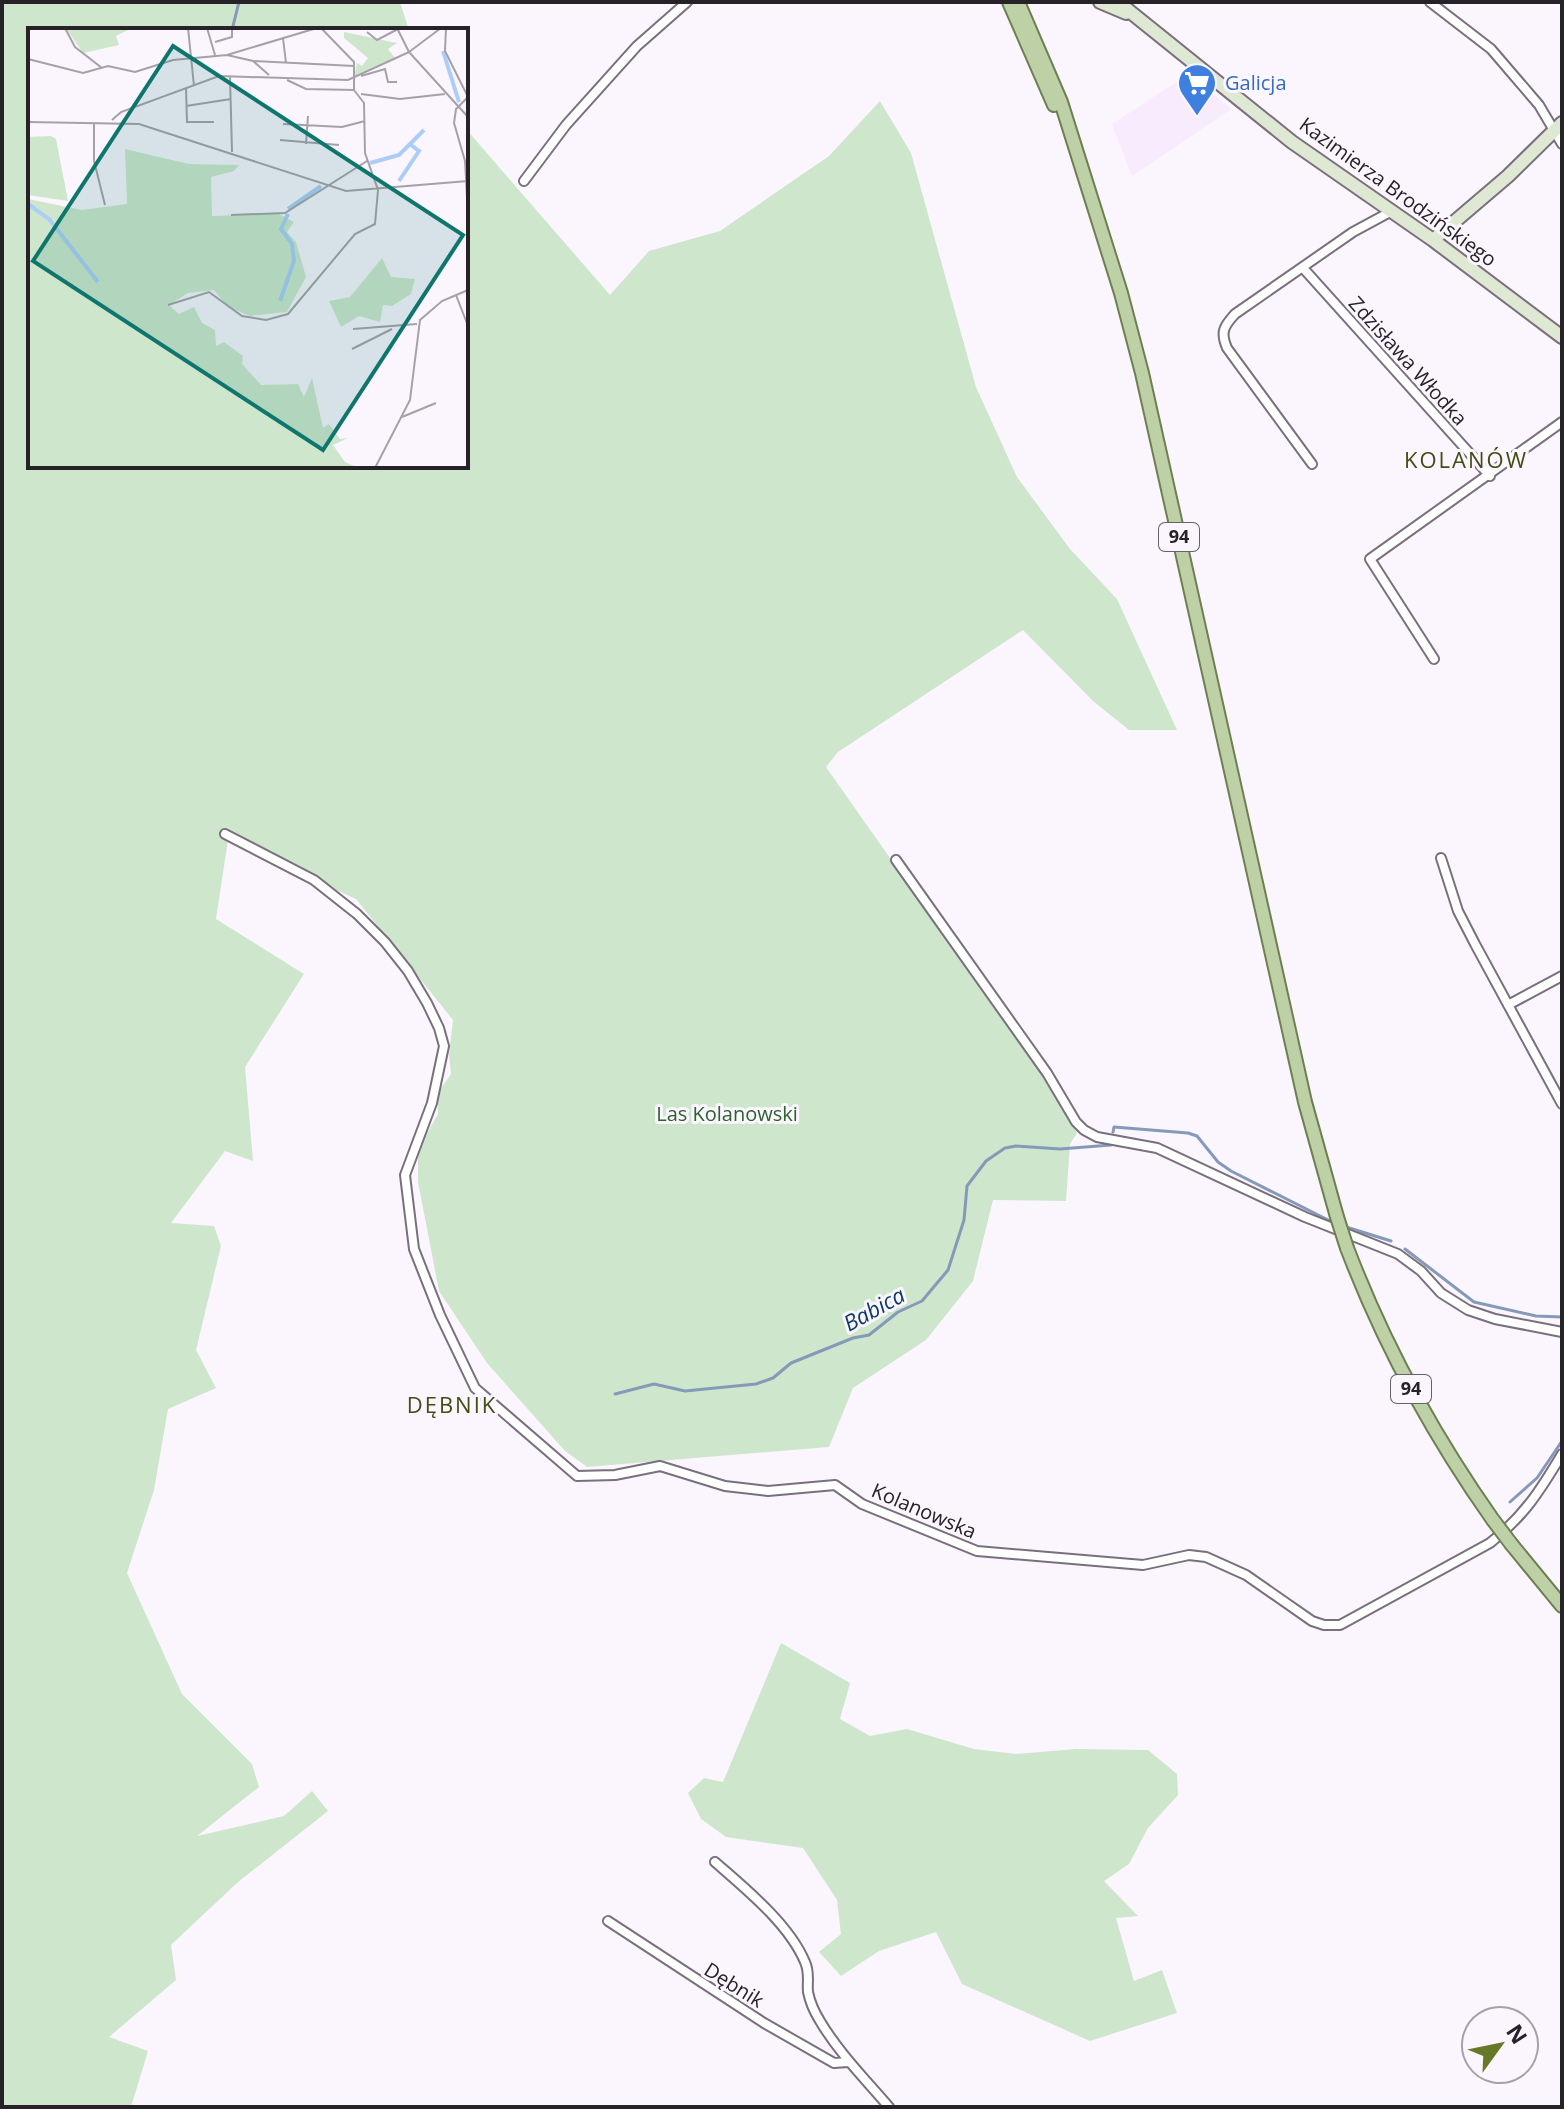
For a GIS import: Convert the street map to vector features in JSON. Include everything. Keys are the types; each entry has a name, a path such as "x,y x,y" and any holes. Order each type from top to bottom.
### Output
{"main road":[{"name":"94","path":"1009,2 1081,171"},
{"name":"94","path":"1018,2 1056,87 1121,293 1142,373 1305,1102 1347,1248 1411,1390 1445,1450 1493,1520 1562,1606"},
{"name":"Kazimierza Brodzińskiego","path":"1100,2 1136,18"},
{"name":"Kazimierza Brodzińskiego","path":"1118,2 1292,142 1433,240 1562,337"},
{"path":"1433,240 1508,176 1558,127"}],"street":[{"path":"524,181 566,125 637,46 687,2"},
{"path":"1430,2 1491,49 1558,127 1562,144"},
{"path":"1312,464 1227,348 1222,338 1224,326 1235,314 1353,232 1390,212"},
{"name":"Zdzisława Włodka","path":"1303,268 1490,476"},
{"path":"1434,659 1370,559 1562,422"},
{"name":"Kolanowska","path":"225,834 314,880 357,914 393,952 427,1003 444,1046 432,1103 405,1175 414,1249 440,1315 475,1388 577,1476 615,1475 660,1466 725,1486 768,1491 835,1485 862,1504 977,1551 1143,1565 1189,1555 1206,1557 1246,1575 1312,1621 1340,1625 1490,1543 1511,1526 1535,1499 1562,1454"},
{"path":"1441,858 1458,911 1562,1104"},
{"path":"896,860 1084,1130 1097,1137 1157,1148 1305,1217 1398,1254 1421,1271 1441,1293 1468,1310 1495,1319 1562,1332"},
{"path":"1508,1005 1562,976"},
{"name":"Dębnik","path":"715,1862 764,1905 804,1960 809,1976 808,1992 819,2019 848,2062 889,2107"},
{"name":"Dębnik","path":"608,1921 764,2023 834,2063 848,2062"}],"shaded area":[{"path":"1189,74 1231,109 1132,176 1112,124"}],"green space":[{"name":"Las Kolanowski","path":"2,2 400,2 408,28 28,28 28,468 468,468 468,131 610,295 649,251 720,231 829,156 880,101 911,153 976,387 1017,477 1070,549 1117,599 1177,730 1129,730 1093,701 1023,630 838,752 826,767 1058,1097 1077,1133 1070,1144 1066,1201 993,1200 973,1281 926,1340 853,1388 829,1447 587,1467 565,1451 487,1363 439,1291 418,1182 418,1149 438,1114 437,1094 451,1074 449,1054 453,1020 356,899 228,840 216,919 304,974 245,1067 253,1161 225,1151 171,1223 214,1226 221,1246 196,1350 216,1388 168,1409 154,1490 127,1573 182,1694 252,1764 259,1787 197,1836 284,1816 312,1791 328,1811 238,1882 171,1945 176,1980 109,2037 148,2051 131,2107 2,2107"},
{"path":"781,1643 850,1683 840,1719 870,1736 907,1729 974,1749 1016,1754 1076,1749 1148,1750 1177,1774 1178,1795 1148,1828 1129,1864 1104,1881 1138,1916 1116,1918 1134,1981 1162,1970 1177,2013 1090,2041 962,1984 936,1932 879,1951 841,1976 819,1952 841,1934 837,1900 803,1848 726,1837 701,1819 688,1793 704,1778 723,1782"}],"waterway":[{"path":"232,28 239,2"},
{"name":"Babica","path":"1113,1132 1114,1127 1197,1136 1218,1162 1231,1171 1336,1224"},
{"name":"Babica","path":"615,1394 654,1384 685,1391 756,1384 773,1378 791,1363 853,1338 869,1335 898,1312 922,1301 948,1270 964,1220 967,1186 986,1161 1005,1148 1016,1146 1060,1149 1111,1145"},
{"name":"Babica","path":"1343,1226 1391,1241"},
{"name":"Babica","path":"1405,1249 1474,1302 1536,1316 1562,1317"},
{"path":"1510,1502 1537,1478 1562,1441"}],"place":[{"name":"Galicja","path":"1197,117"}],"district":[{"name":"KOLANÓW","path":"1466,460"},
{"name":"DĘBNIK","path":"452,1405"}]}
